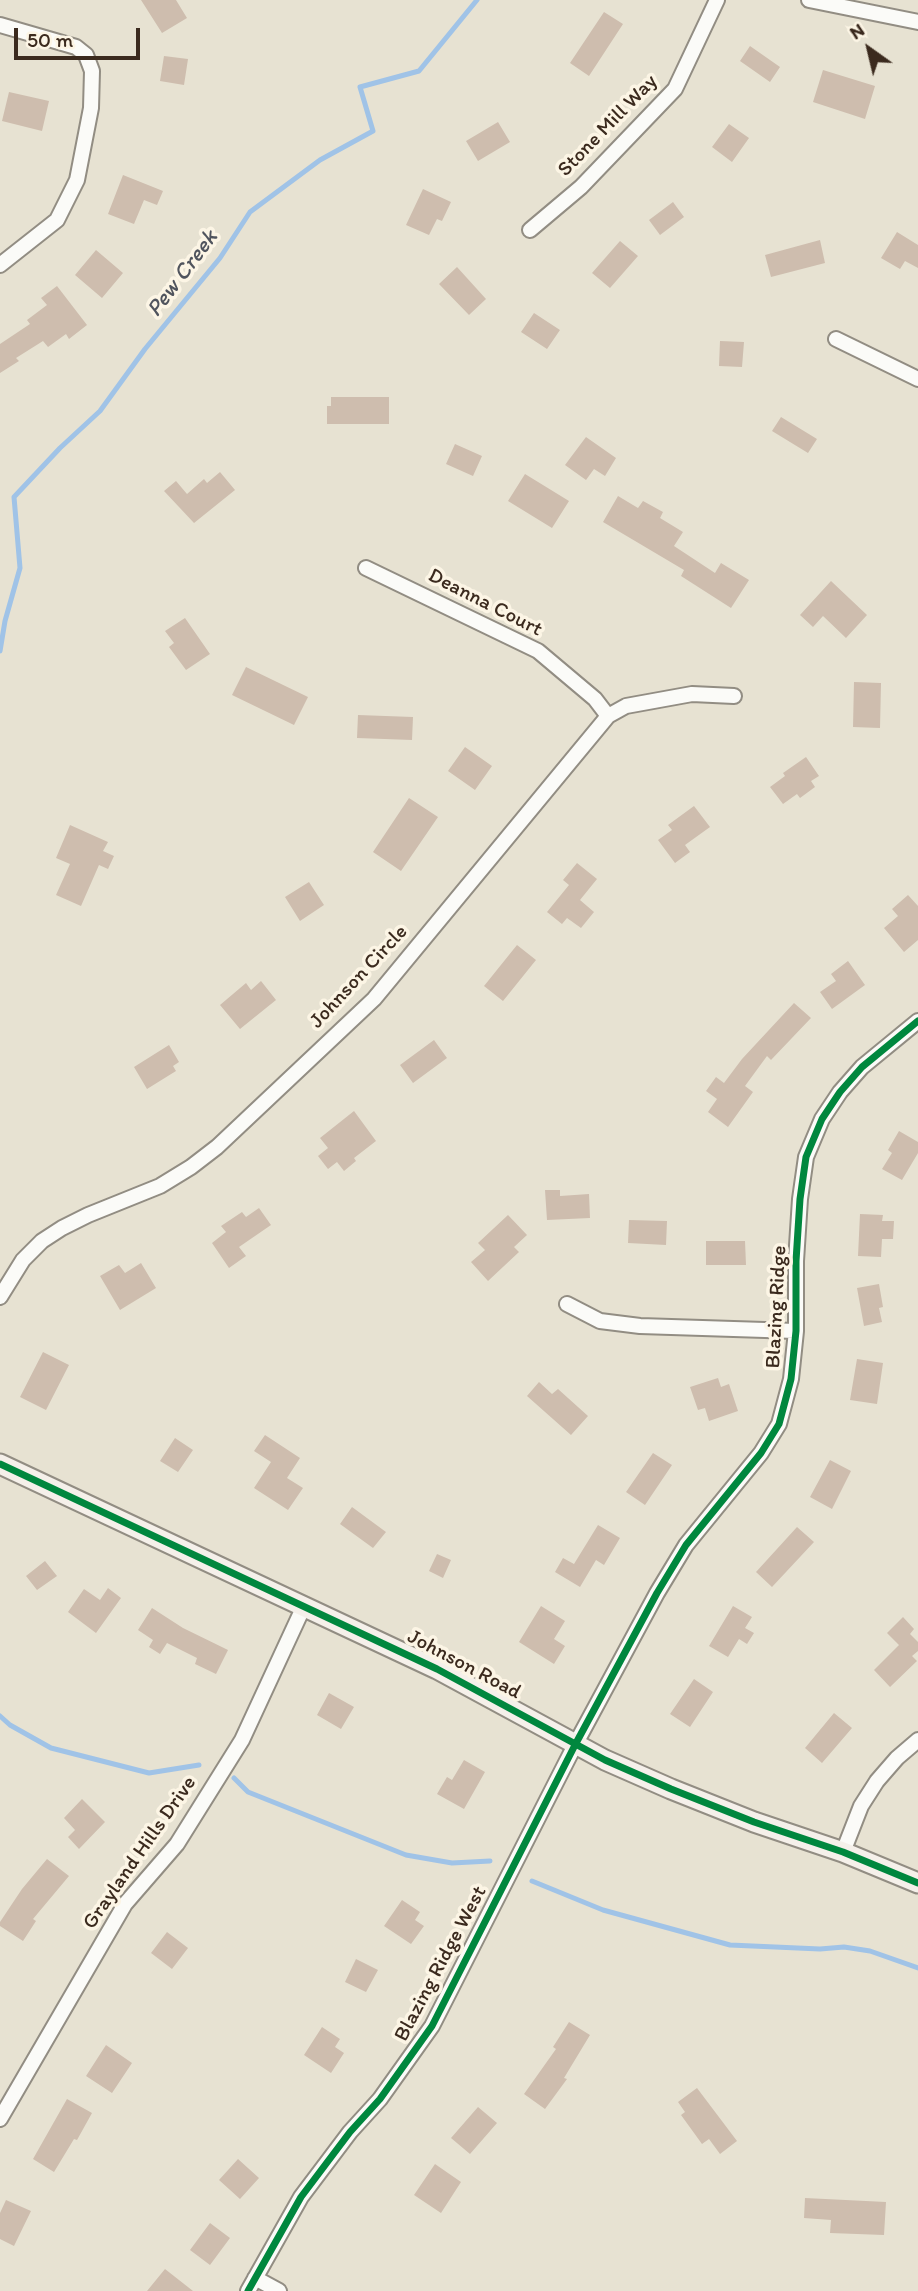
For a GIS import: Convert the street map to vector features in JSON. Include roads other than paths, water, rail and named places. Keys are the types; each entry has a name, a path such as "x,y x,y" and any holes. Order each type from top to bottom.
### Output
{"street":[{"name":"Stone Mill Way","path":"530,230 581,187 675,89 716,0"},
{"path":"809,0 918,22"},
{"path":"0,25 76,47 86,55 92,71 91,108 77,180 57,220 0,265"},
{"path":"836,339 918,379"},
{"name":"Deanna Court","path":"366,568 538,651 595,699 608,716"},
{"name":"Johnson Circle","path":"0,1297 23,1260 42,1241 88,1215 159,1186 218,1147 374,999 608,716 625,706 692,694 734,696"},
{"name":"Blazing Ridge","path":"575,1745 686,1545 761,1453 779,1424 791,1380 796,1331 796,1261 806,1157 822,1119 840,1092 862,1067 918,1021"},
{"path":"567,1304 600,1321 640,1326 796,1331"},
{"name":"Johnson Road","path":"0,1464 437,1669 575,1745 671,1789 918,1883"},
{"name":"Grayland Hills Drive","path":"0,2119 125,1904 177,1844 242,1740 304,1606"},
{"path":"842,1852 861,1806 877,1781 897,1758 918,1740"},
{"name":"Blazing Ridge West","path":"251,2284 301,2197 350,2132 380,2099 432,2026 575,1745"},
{"path":"251,2284 279,2291"}],"waterway":[{"name":"Pew Creek","path":"0,651 5,621 20,568 14,497 60,448 100,411 145,349 220,258 250,212 320,160 373,131 360,87 419,71 477,0"},
{"path":"0,1716 10,1725 51,1748 149,1773 199,1765"},
{"path":"234,1778 248,1792 406,1855 452,1863 490,1861"},
{"path":"532,1881 603,1910 730,1945 820,1949 844,1947 870,1951 918,1968"}]}
